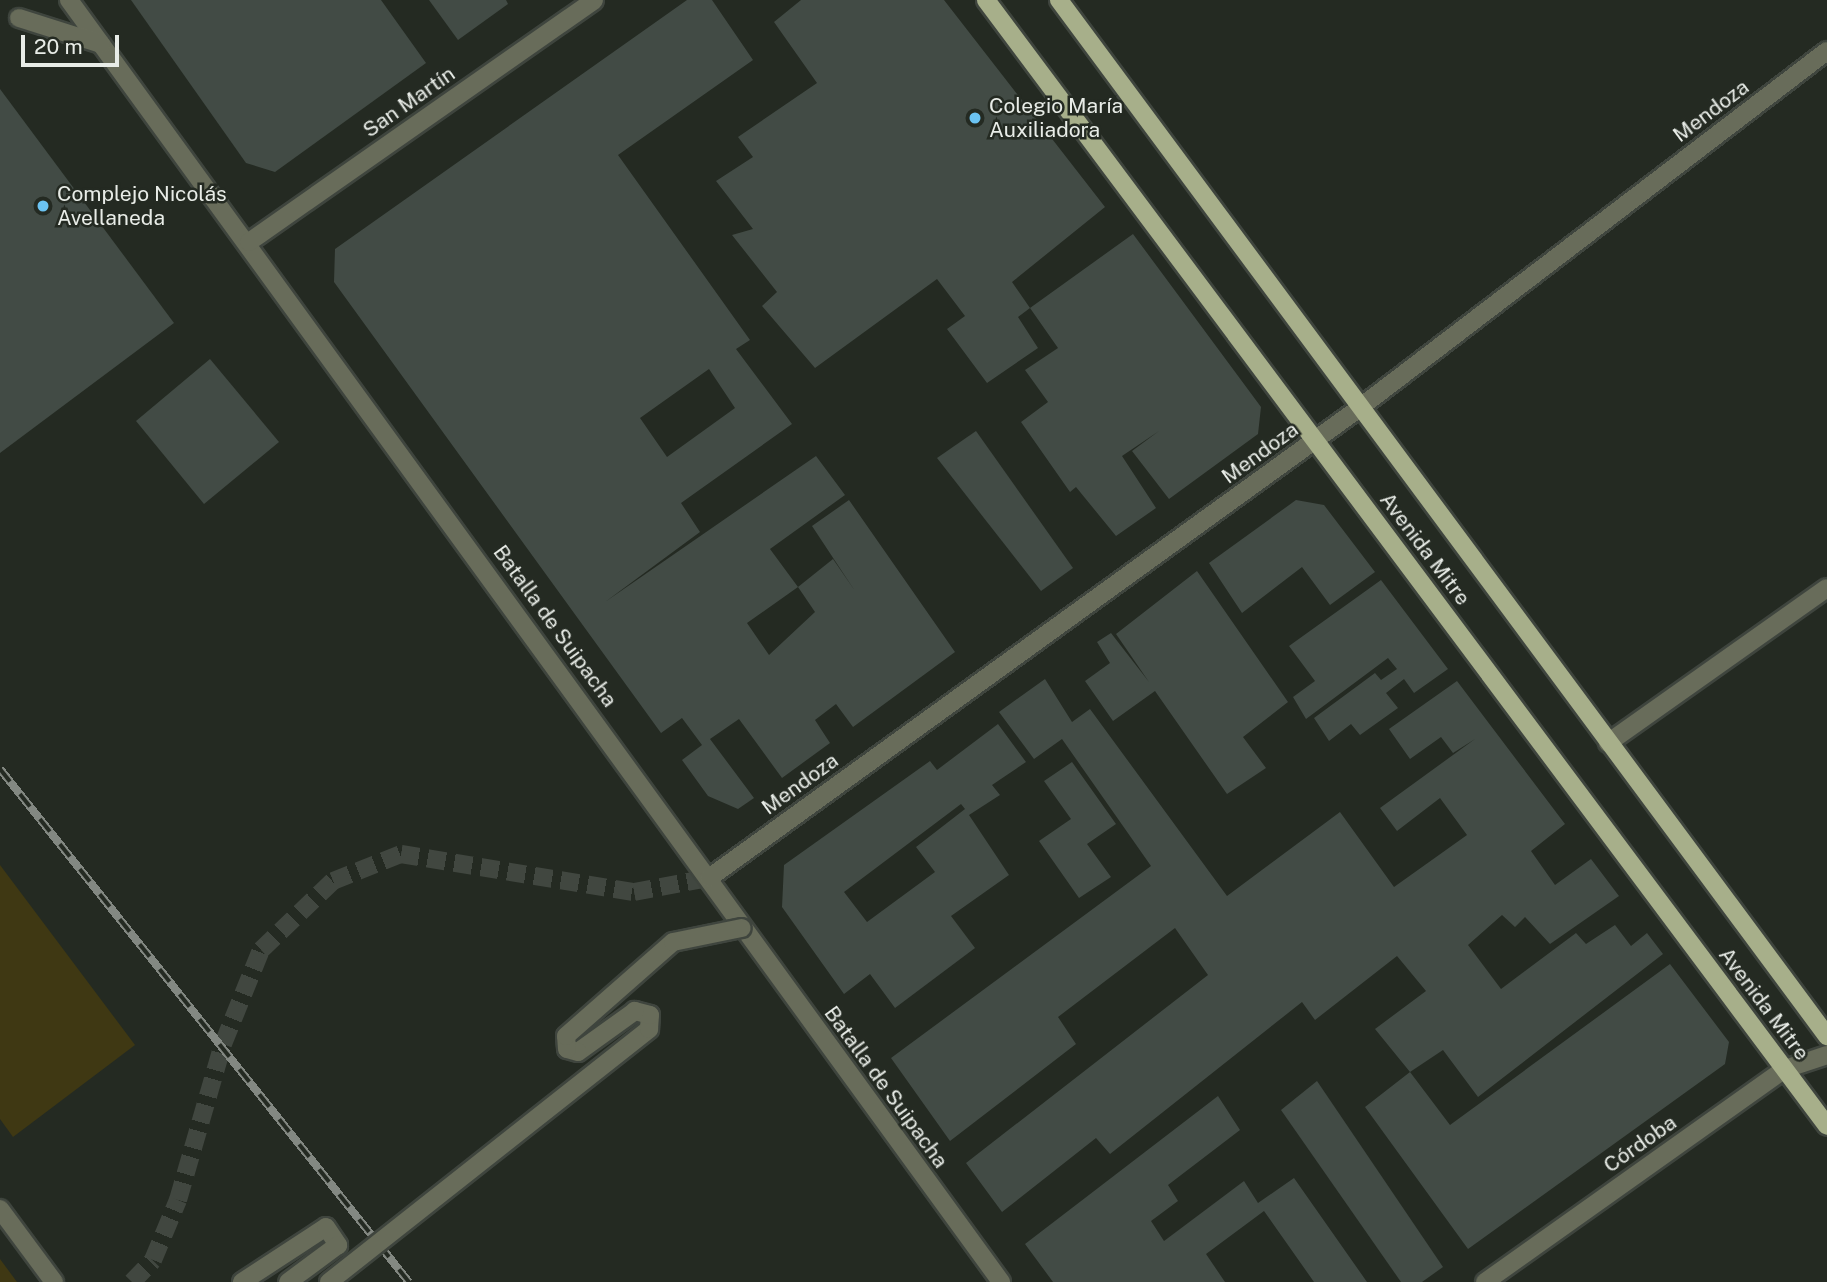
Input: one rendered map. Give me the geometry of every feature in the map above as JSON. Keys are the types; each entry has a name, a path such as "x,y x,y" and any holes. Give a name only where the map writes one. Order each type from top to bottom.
{"main road":[{"name":"Avenida Mitre","path":"986,0 1827,1126"},
{"name":"Avenida Mitre","path":"1059,0 1358,409 1827,1036"}],"street":[{"name":"Batalla de Suipacha","path":"69,0 249,242 709,878 742,928 1001,1282"},
{"name":"San Martín","path":"249,242 594,0"},
{"path":"19,18 101,44"},
{"name":"Mendoza","path":"709,878 1358,409 1827,51"},
{"path":"1608,743 1827,588"},
{"path":"329,1282 649,1030 650,1015 635,1011 578,1052 567,1049 566,1036 673,942 742,928"},
{"name":"Córdoba","path":"1485,1282 1785,1069 1827,1055"},
{"path":"0,1209 54,1282"},
{"path":"242,1282 326,1227 338,1245 288,1282"}],"shaded area":[{"path":"0,865 135,1045 13,1137 0,1119"},
{"path":"0,1259 17,1282 0,1282"}],"building":[{"path":"131,0 381,0 426,63 275,172 246,163"},
{"path":"429,0 506,0 508,4 458,40"},
{"path":"687,0 712,0 753,60 618,155 750,340 736,349 792,424 681,503 700,532 605,602 816,456 845,495 770,549 798,587 833,559 855,591 812,526 849,500 955,652 853,727 836,704 815,720 830,743 782,778 739,719 710,739 754,798 738,809 708,796 682,760 702,745 682,718 661,733 334,282 335,249","holes":["709,369 735,408 667,457 640,418","798,587 815,612 769,655 747,623"]},
{"path":"801,0 944,0 1105,207 1012,282 1030,308 1018,317 1038,348 987,383 947,329 965,316 937,279 815,368 762,306 777,292 732,235 753,229 716,181 753,157 738,137 817,83 774,22"},
{"name":"Complejo Nicolás Avellaneda","path":"0,89 174,323 0,453"},
{"path":"1133,234 1261,407 1258,434 1169,499 1132,451 1159,431 1122,456 1156,508 1116,536 1076,487 1070,492 1021,422 1048,402 1025,370 1058,348 1030,308"},
{"path":"210,359 279,442 204,504 136,421"},
{"path":"976,431 1073,568 1041,591 937,458"},
{"path":"1296,500 1324,505 1375,572 1330,605 1302,567 1242,613 1209,563"},
{"path":"1197,571 1288,702 1243,737 1266,768 1227,794 1155,691 1113,721 1085,681 1110,663 1097,642 1111,633 1149,682 1116,634"},
{"path":"1381,580 1448,669 1414,693 1404,679 1386,693 1398,708 1360,735 1351,724 1329,741 1314,718 1375,673 1381,680 1397,669 1388,658 1306,719 1293,697 1315,681 1289,646"},
{"path":"1045,679 1072,722 1090,709 1227,896 1340,812 1394,887 1467,835 1440,798 1397,831 1380,808 1475,739 1453,753 1441,737 1410,759 1389,729 1457,681 1565,824 1531,851 1555,885 1591,859 1619,896 1550,944 1525,917 1515,927 1502,915 1468,945 1501,989 1576,933 1586,944 1615,925 1631,946 1647,933 1663,954 1478,1097 1443,1050 1410,1072 1375,1029 1426,991 1397,956 1315,1020 1302,1002 1110,1154 1096,1138 1002,1212 966,1163 1208,975 1175,928 1058,1017 1076,1044 950,1141 891,1058 1151,866 1062,739 1034,759 999,712"},
{"path":"998,724 1026,762 992,785 1000,795 969,815 1009,875 951,916 975,948 895,1008 870,974 844,994 782,907 784,865 930,761 937,770","holes":["961,804 965,809 916,847 935,872 867,922 844,892"]},
{"path":"1072,762 1116,824 1087,844 1111,877 1079,898 1039,841 1071,819 1044,781"},
{"path":"1670,964 1729,1042 1725,1064 1468,1249 1365,1107 1410,1072 1450,1125"},
{"path":"1317,1081 1443,1267 1422,1282 1401,1282 1281,1110"},
{"path":"1218,1096 1240,1130 1168,1185 1178,1201 1151,1221 1164,1241 1244,1181 1258,1203 1294,1178 1367,1282 1314,1282 1264,1211 1206,1254 1225,1282 1053,1282 1025,1244"}],"tunnel":[{"path":"132,1282 153,1260 178,1200 223,1044 261,950 333,881 401,854 634,892 709,878"}],"railway":[{"path":"0,769 409,1282"}],"place":[{"name":"Colegio María Auxiliadora","path":"975,118"},
{"name":"Complejo Nicolás Avellaneda","path":"43,206"}]}
